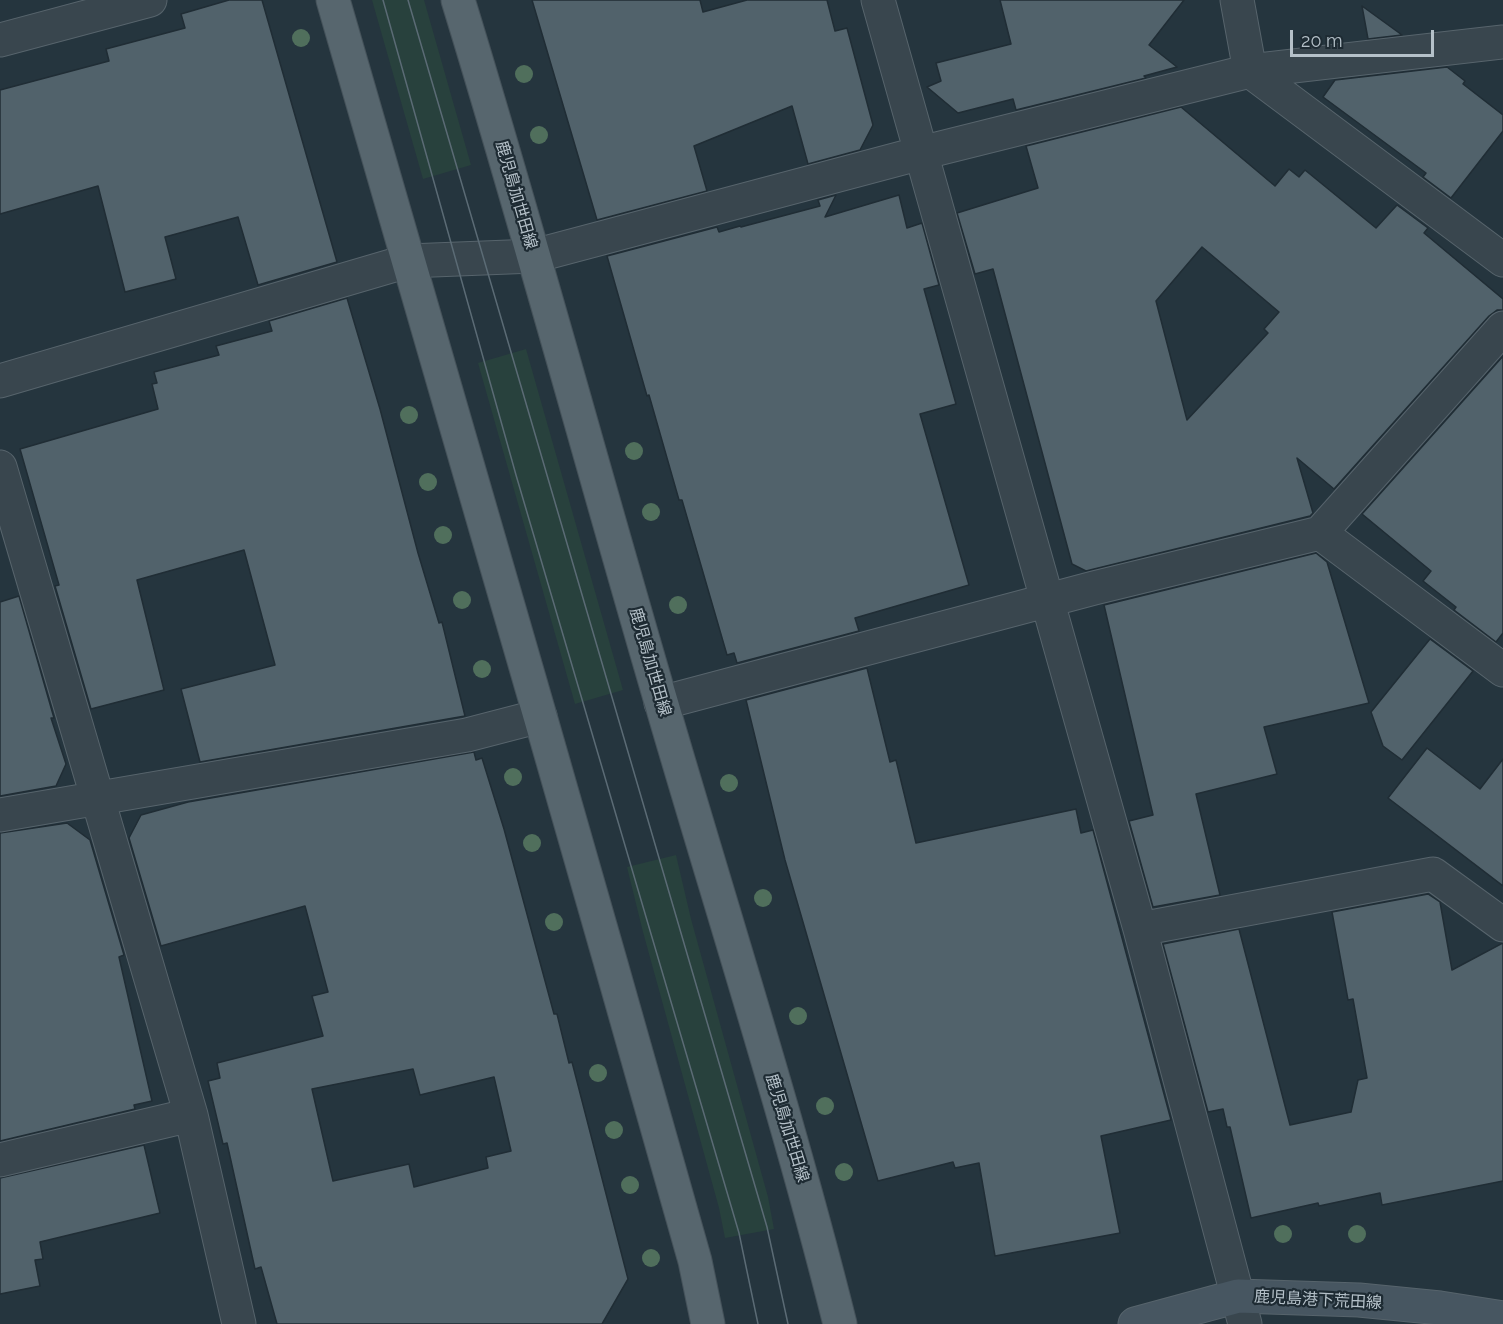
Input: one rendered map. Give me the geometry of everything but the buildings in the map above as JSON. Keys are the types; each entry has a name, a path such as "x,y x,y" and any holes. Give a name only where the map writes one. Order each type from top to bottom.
{"main road":[{"path":"333,0 692,1250 708,1324"},
{"name":"鹿児島加世田線","path":"458,0 508,162 661,703 810,1205 840,1324"},
{"name":"鹿児島港下荒田線","path":"1135,1324 1242,1310 1359,1300 1440,1308 1503,1318"}],"street":[{"path":"0,40 150,0"},
{"path":"878,0 1140,929 1242,1310"},
{"path":"1237,0 1250,71 1503,260"},
{"path":"0,381 408,261 534,256 921,153 1250,71 1503,42"},
{"path":"661,703 1048,601 1320,533 1503,328"},
{"path":"0,467 191,1115 239,1324"},
{"path":"1320,533 1503,670"},
{"path":"0,815 467,735 540,716"},
{"path":"1140,929 1432,874 1503,925"},
{"path":"0,1160 191,1115"}],"green space":[{"path":"372,0 424,0 471,165 423,179"},
{"path":"526,349 623,690 575,704 478,363"},
{"path":"676,855 691,919 768,1197 774,1229 725,1238 719,1208 643,932 627,867"}],"tram line":[{"path":"383,0 516,475 739,1233 758,1324"},
{"path":"408,0 767,1227 788,1324"}]}
